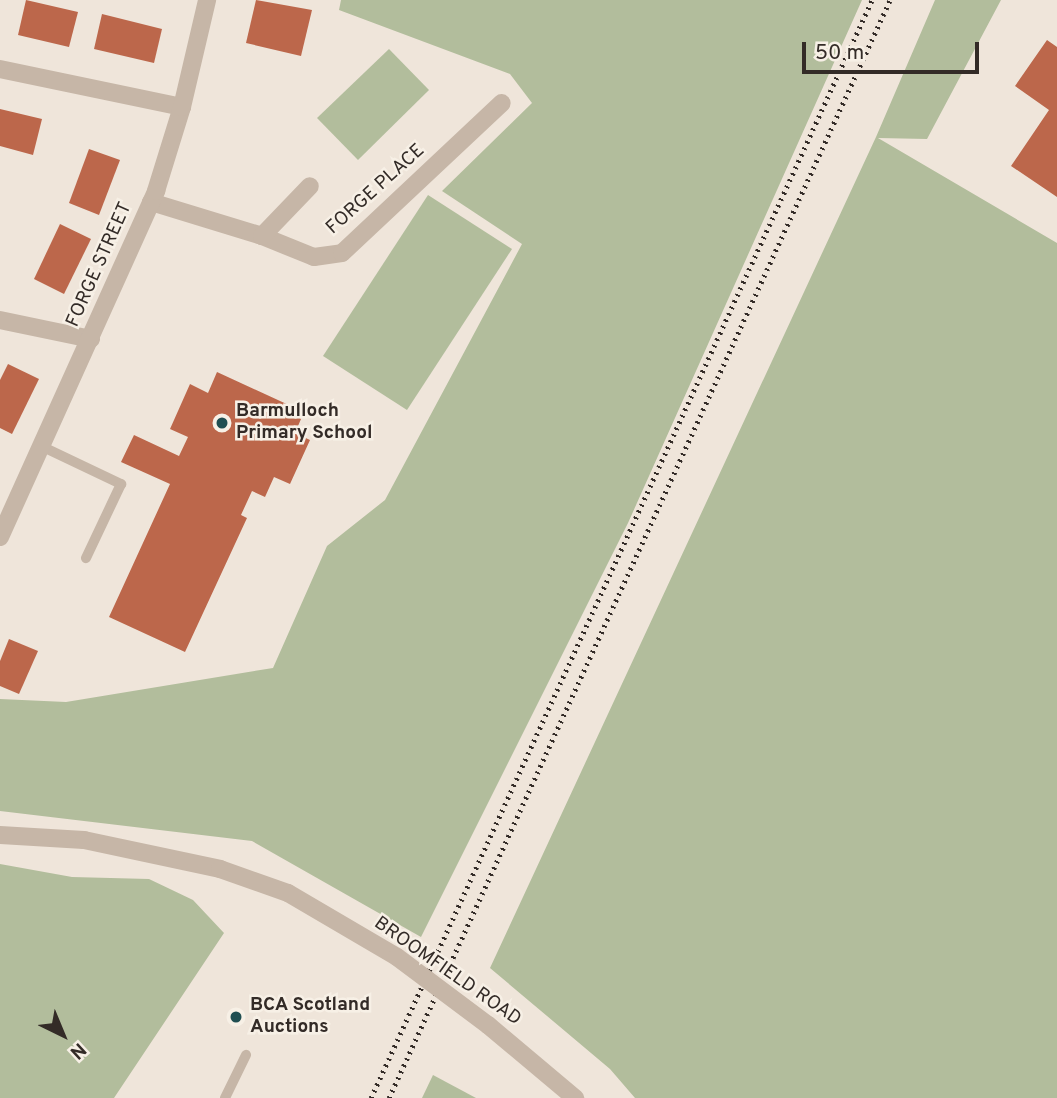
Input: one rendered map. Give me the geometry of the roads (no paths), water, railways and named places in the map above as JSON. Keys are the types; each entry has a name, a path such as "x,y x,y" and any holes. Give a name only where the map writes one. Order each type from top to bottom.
{"street":[{"name":"FORGE STREET","path":"0,537 151,202 182,107 207,0"},
{"path":"0,69 182,107"},
{"name":"FORGE PLACE","path":"151,202 262,236 313,257 342,253 502,103"},
{"path":"262,236 310,186"},
{"path":"0,320 90,339"},
{"name":"BROOMFIELD ROAD","path":"0,835 84,840 220,869 288,893 397,957 488,1026 575,1098"}],"lane":[{"path":"41,446 121,484 86,558"},
{"path":"225,1098 246,1055"}],"railway":[{"path":"371,1098 872,0"},
{"path":"389,1098 890,0"}],"place":[{"name":"Barmulloch Primary School","path":"222,423"},
{"name":"BCA Scotland Auctions","path":"236,1017"}]}
